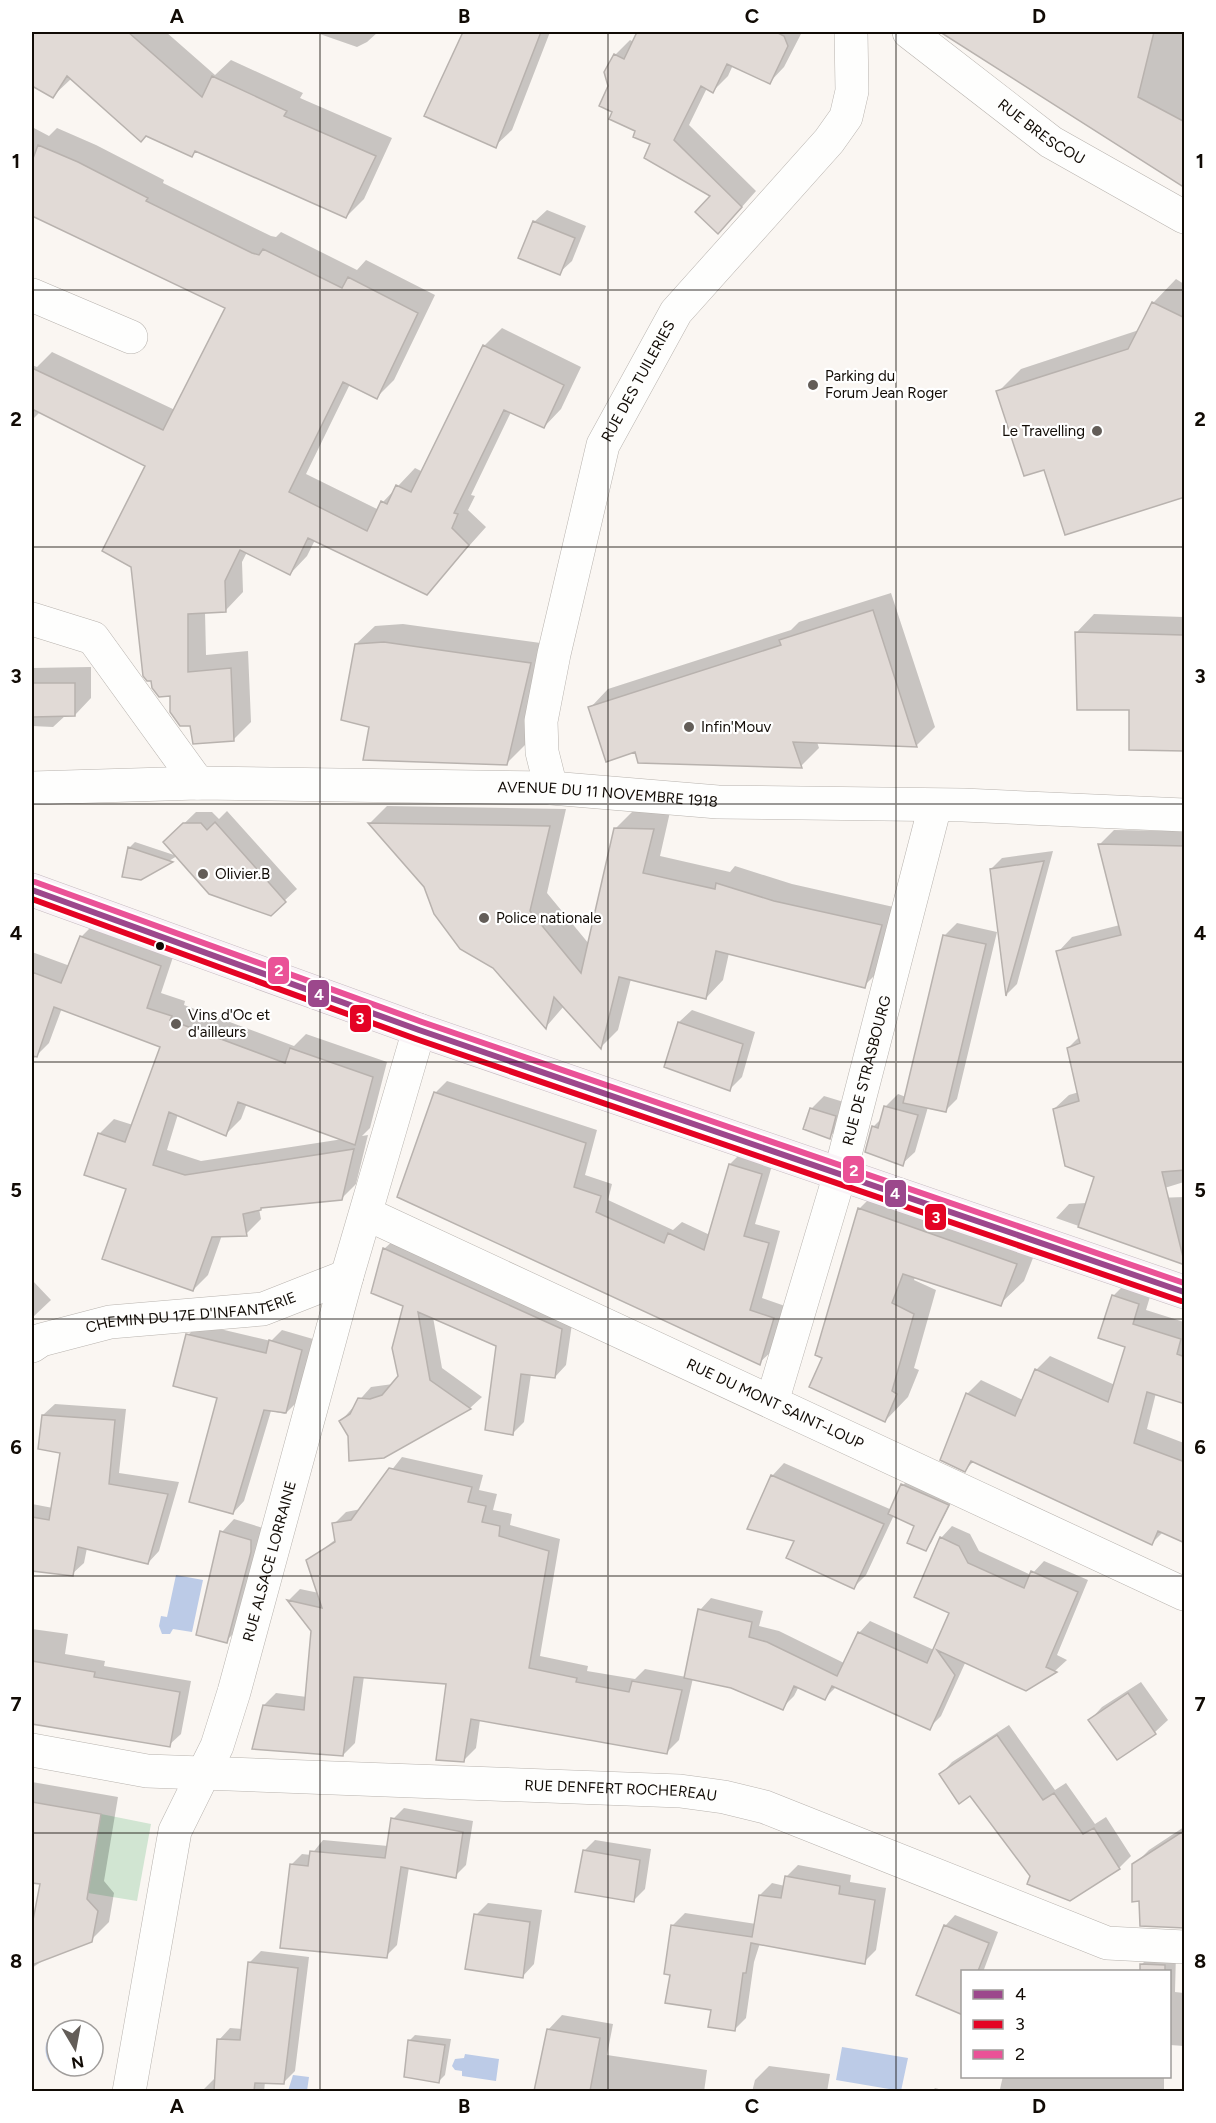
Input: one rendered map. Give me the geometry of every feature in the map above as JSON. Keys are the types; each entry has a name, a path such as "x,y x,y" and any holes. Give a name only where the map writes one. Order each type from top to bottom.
{"main road":[{"path":"32,890 419,1030 1185,1292"}],"street":[{"name":"RUE DES TUILERIES","path":"551,788 542,752 541,721 554,654 603,445 676,312 829,141 846,117 852,91 851,32"},
{"name":"RUE BRESCOU","path":"909,32 1051,142 1185,217"},
{"path":"32,296 131,337"},
{"path":"32,619 93,638 198,783"},
{"name":"AVENUE DU 11 NOVEMBRE 1918","path":"32,788 198,783 551,788 718,802 935,806 1185,815"},
{"name":"RUE DE STRASBOURG","path":"772,1402 840,1174 935,806"},
{"name":"RUE ALSACE LORRAINE","path":"129,2091 175,1831 217,1746 234,1692 348,1276 419,1030"},
{"name":"RUE DU MONT SAINT-LOUP","path":"367,1214 1185,1594"},
{"name":"CHEMIN DU 17E D'INFANTERIE","path":"32,1346 41,1340 110,1322 262,1309 348,1276"},
{"name":"RUE DENFERT ROCHEREAU","path":"32,1750 147,1771 680,1791 724,1797 776,1811 1107,1943 1185,1947"}],"green space":[{"path":"101,1814 151,1824 137,1901 88,1893"}],"water":[{"path":"176,1575 203,1580 192,1632 173,1629 170,1634 162,1634 159,1626 161,1616 167,1617"},
{"path":"842,2047 908,2058 901,2091 836,2080"},
{"path":"465,2054 499,2059 496,2081 462,2076 462,2071 455,2070 452,2066 455,2059 464,2058"},
{"path":"293,2075 309,2077 307,2091 288,2091"}],"building":[{"path":"32,32 128,32 202,97 212,76 287,111 284,116 376,156 346,218 195,151 192,157 146,136 141,142 67,76 53,98 32,86"},
{"path":"463,32 541,32 496,148 424,116"},
{"path":"637,32 776,32 784,36 788,46 770,84 727,64 713,93 701,86 674,140 742,207 718,234 695,212 710,196 644,158 650,144 633,137 635,131 609,119 612,112 599,106 608,86 604,72 614,54 624,59"},
{"path":"940,32 1154,32 1138,97 1185,122 1185,188"},
{"path":"38,145 78,162 148,198 146,201 252,253 259,255 263,249 342,288 348,277 418,313 377,399 343,382 289,492 367,531 381,501 387,504 396,485 411,492 483,345 564,385 544,428 504,410 454,513 458,514 452,528 469,545 427,595 308,538 290,575 240,550 225,581 226,612 188,614 188,672 231,668 234,741 193,744 190,726 180,726 170,712 170,696 159,697 152,688 151,681 147,681 143,676 131,567 102,551 145,466 32,409 32,368 163,430 225,308 32,216 32,161"},
{"path":"533,221 575,238 560,275 518,258"},
{"name":"Le Travelling","path":"1152,302 1185,318 1185,497 1065,535 1044,470 1024,476 996,391 1128,349"},
{"path":"873,610 917,747 793,742 802,768 638,763 635,752 606,762 588,707 781,645 779,640"},
{"path":"1075,632 1183,635 1185,751 1129,750 1129,710 1077,710"},
{"path":"384,642 531,663 507,765 363,760 369,727 341,720 355,644"},
{"path":"32,683 75,683 75,716 32,717"},
{"path":"215,822 286,902 271,916 209,894 163,842 183,823 201,823 207,830"},
{"path":"368,823 550,826 530,911 581,973 614,828 654,829 643,873 715,889 716,883 774,901 882,925 865,988 716,951 706,999 619,977 601,1049 554,997 546,1029 493,968 460,949 434,914 424,887"},
{"path":"1098,844 1185,846 1185,1170 1162,1172 1185,1265 1078,1227 1094,1177 1065,1166 1053,1109 1079,1101 1067,1048 1080,1043 1056,951 1121,935"},
{"path":"128,847 173,862 141,880 122,877"},
{"path":"1044,861 1006,996 990,869"},
{"path":"943,935 986,944 946,1112 903,1103"},
{"path":"80,936 161,966 147,1008 172,1016 170,1020 285,1063 290,1048 373,1077 355,1145 238,1102 226,1136 169,1112 153,1165 185,1175 354,1149 342,1200 261,1208 261,1210 243,1214 247,1236 212,1237 193,1291 102,1259 126,1189 84,1175 98,1133 125,1142 160,1047 54,1007 37,1057 32,1056 32,972 61,983"},
{"path":"678,1022 743,1044 730,1091 664,1067"},
{"path":"434,1092 586,1143 574,1187 601,1196 596,1212 664,1243 668,1233 704,1250 729,1164 762,1174 744,1236 769,1243 750,1310 774,1318 760,1365 397,1197"},
{"path":"884,1106 918,1115 903,1166 865,1152 872,1126 878,1128"},
{"path":"810,1108 836,1116 830,1139 803,1129"},
{"path":"858,1208 1017,1264 1001,1306 903,1274 892,1303 914,1314 892,1391 897,1394 885,1422 809,1387 822,1358 815,1355"},
{"path":"383,1248 562,1329 555,1378 521,1374 513,1435 485,1430 496,1346 418,1312 430,1380 471,1409 384,1458 349,1461 348,1436 339,1421 350,1414 358,1398 370,1399 382,1395 398,1376 392,1348 403,1306 371,1293"},
{"path":"1112,1295 1139,1304 1133,1324 1181,1339 1177,1354 1185,1357 1185,1404 1147,1392 1134,1443 1185,1462 1185,1543 1158,1531 1152,1545 971,1461 965,1472 940,1460 966,1393 1015,1416 1035,1369 1108,1402 1125,1347 1098,1338"},
{"path":"186,1334 266,1353 269,1340 302,1350 286,1413 264,1410 233,1514 189,1502 217,1398 173,1386"},
{"path":"42,1415 115,1420 109,1484 168,1494 148,1564 78,1547 73,1576 32,1571 32,1517 49,1520 60,1453 38,1449"},
{"path":"389,1468 472,1487 468,1502 486,1506 482,1522 500,1526 499,1536 549,1551 529,1668 577,1678 576,1682 629,1692 632,1681 682,1690 667,1754 471,1719 464,1762 436,1760 446,1684 354,1677 343,1756 252,1749 263,1705 304,1710 311,1631 287,1600 322,1608 306,1560 335,1542 332,1523 351,1520"},
{"path":"771,1475 884,1524 854,1589 786,1558 794,1541 747,1529"},
{"path":"901,1484 949,1505 926,1551 907,1543 914,1526 888,1514"},
{"path":"220,1531 251,1540 251,1552 227,1643 196,1635"},
{"path":"940,1537 959,1546 968,1563 1024,1588 1031,1571 1078,1592 1046,1667 1057,1672 1026,1691 937,1650 955,1675 930,1730 832,1686 825,1700 794,1686 783,1710 731,1688 684,1678 698,1609 752,1622 749,1637 767,1642 837,1676 858,1632 927,1663 949,1613 914,1597"},
{"path":"32,1661 95,1672 94,1677 180,1692 170,1747 32,1724"},
{"path":"1128,1693 1156,1734 1117,1760 1088,1720"},
{"path":"997,1735 1043,1800 1054,1793 1083,1834 1094,1828 1120,1869 1070,1901 1027,1884 1030,1876 970,1796 959,1804 939,1774"},
{"path":"32,1802 101,1814 87,1899 98,1911 92,1942 32,1965 32,1925 40,1884 32,1883"},
{"path":"391,1818 463,1832 456,1878 401,1867 387,1958 280,1948 290,1864 308,1866 310,1851 385,1858"},
{"path":"1185,1830 1185,1928 1140,1926 1139,1901 1132,1902 1132,1864"},
{"path":"583,1850 640,1860 634,1902 575,1892"},
{"path":"785,1876 840,1886 839,1894 875,1900 865,1964 751,1943 746,1973 743,1973 735,2031 708,2027 711,2010 665,2003 670,1975 664,1974 671,1925 752,1937 759,1895 781,1898"},
{"path":"474,1914 530,1922 523,1978 465,1969"},
{"path":"944,1925 989,1943 978,1970 961,1970 961,2014 916,1995"},
{"path":"248,1962 298,1968 284,2084 255,2083 254,2091 214,2091 217,2039 240,2040"},
{"path":"1140,1964 1165,1965 1165,1970 1140,1970"},
{"path":"547,2029 600,2038 590,2091 534,2091"},
{"path":"408,2040 445,2045 439,2083 404,2077"}],"transit line":[{"name":"2","path":"35,882 422,1022 1184,1283"},
{"name":"4","path":"32,890 419,1030 1184,1292"},
{"name":"3","path":"32,899 416,1039 1181,1301"}],"place":[{"name":"Parking du Forum Jean Roger","path":"813,385"},
{"name":"Le Travelling","path":"1097,431"},
{"name":"Infin'Mouv","path":"689,727"},
{"name":"Olivier.B","path":"203,874"},
{"name":"Police nationale","path":"484,918"},
{"name":"Vins d'Oc et d'ailleurs","path":"176,1024"}]}
